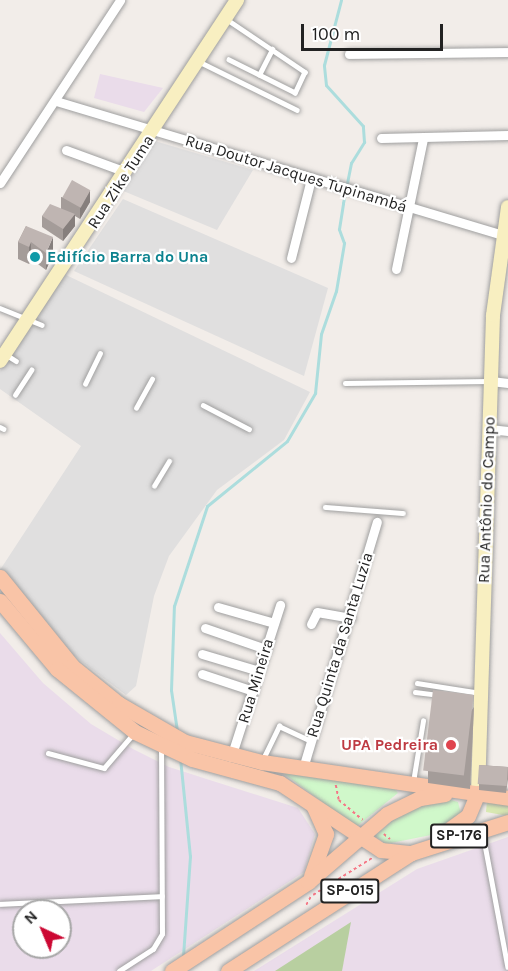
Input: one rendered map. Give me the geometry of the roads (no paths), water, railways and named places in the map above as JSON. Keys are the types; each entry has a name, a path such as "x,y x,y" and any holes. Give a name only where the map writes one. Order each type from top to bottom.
{"main road":[{"path":"0,577 53,646 97,688 153,726 231,756 508,798"},
{"path":"0,601 57,669 135,732 161,745 280,783 309,800 358,838 391,852 411,853"},
{"name":"SP-015","path":"172,971 310,889 358,838 406,803 435,794 478,793"},
{"name":"SP-015","path":"228,971 462,822 478,793"},
{"path":"309,800 326,834 310,889"},
{"name":"SP-176","path":"411,853 482,828 508,822"}],"street":[{"path":"0,183 56,101 120,0"},
{"name":"Rua Zike Tuma","path":"7,358 30,317 154,131 237,0"},
{"path":"349,54 508,52"},
{"name":"Rua Doutor Jacques Tupinambá","path":"56,101 410,209 502,234"},
{"path":"381,138 423,139 508,135"},
{"path":"396,269 423,139"},
{"path":"66,150 126,172"},
{"path":"291,258 311,179"},
{"name":"Rua Antônio do Campo","path":"478,793 491,381 503,266 502,234 508,208"},
{"path":"491,381 508,383"},
{"path":"489,429 508,431"},
{"name":"Rua Quinta da Santa Luzia","path":"303,768 377,522"},
{"name":"Rua Mineira","path":"231,756 280,605"},
{"path":"218,607 274,623"},
{"path":"311,624 317,612 350,618"},
{"path":"205,628 266,649"},
{"path":"202,654 259,671"},
{"path":"202,674 253,691"}],"lane":[{"path":"226,18 304,70 297,92 229,60"},
{"path":"259,75 272,49"},
{"path":"198,61 297,110"},
{"path":"0,308 30,317 42,325"},
{"path":"85,384 100,353"},
{"path":"15,394 31,370"},
{"path":"136,408 152,380"},
{"path":"345,383 491,381"},
{"path":"203,405 249,429"},
{"path":"154,486 169,461"},
{"path":"325,507 403,513"},
{"path":"377,522 378,511"},
{"path":"417,683 480,696"},
{"path":"415,692 480,696"},
{"path":"413,784 423,722"},
{"path":"262,762 279,726 311,741"},
{"path":"48,753 105,768 135,732"},
{"path":"119,971 159,942 162,896 161,745"},
{"path":"482,828 508,967"},
{"path":"0,904 162,896"}],"waterway":[{"path":"177,731 171,690 174,606 207,506 287,441 315,393 321,334 336,291 344,243 339,229 343,203 351,163 364,142 363,126 326,85 324,65 341,0"},
{"path":"180,758 190,856 183,957"}],"place":[{"name":"Edifício Barra do Una","path":"35,257"},
{"name":"UPA Pedreira","path":"451,745"}]}
